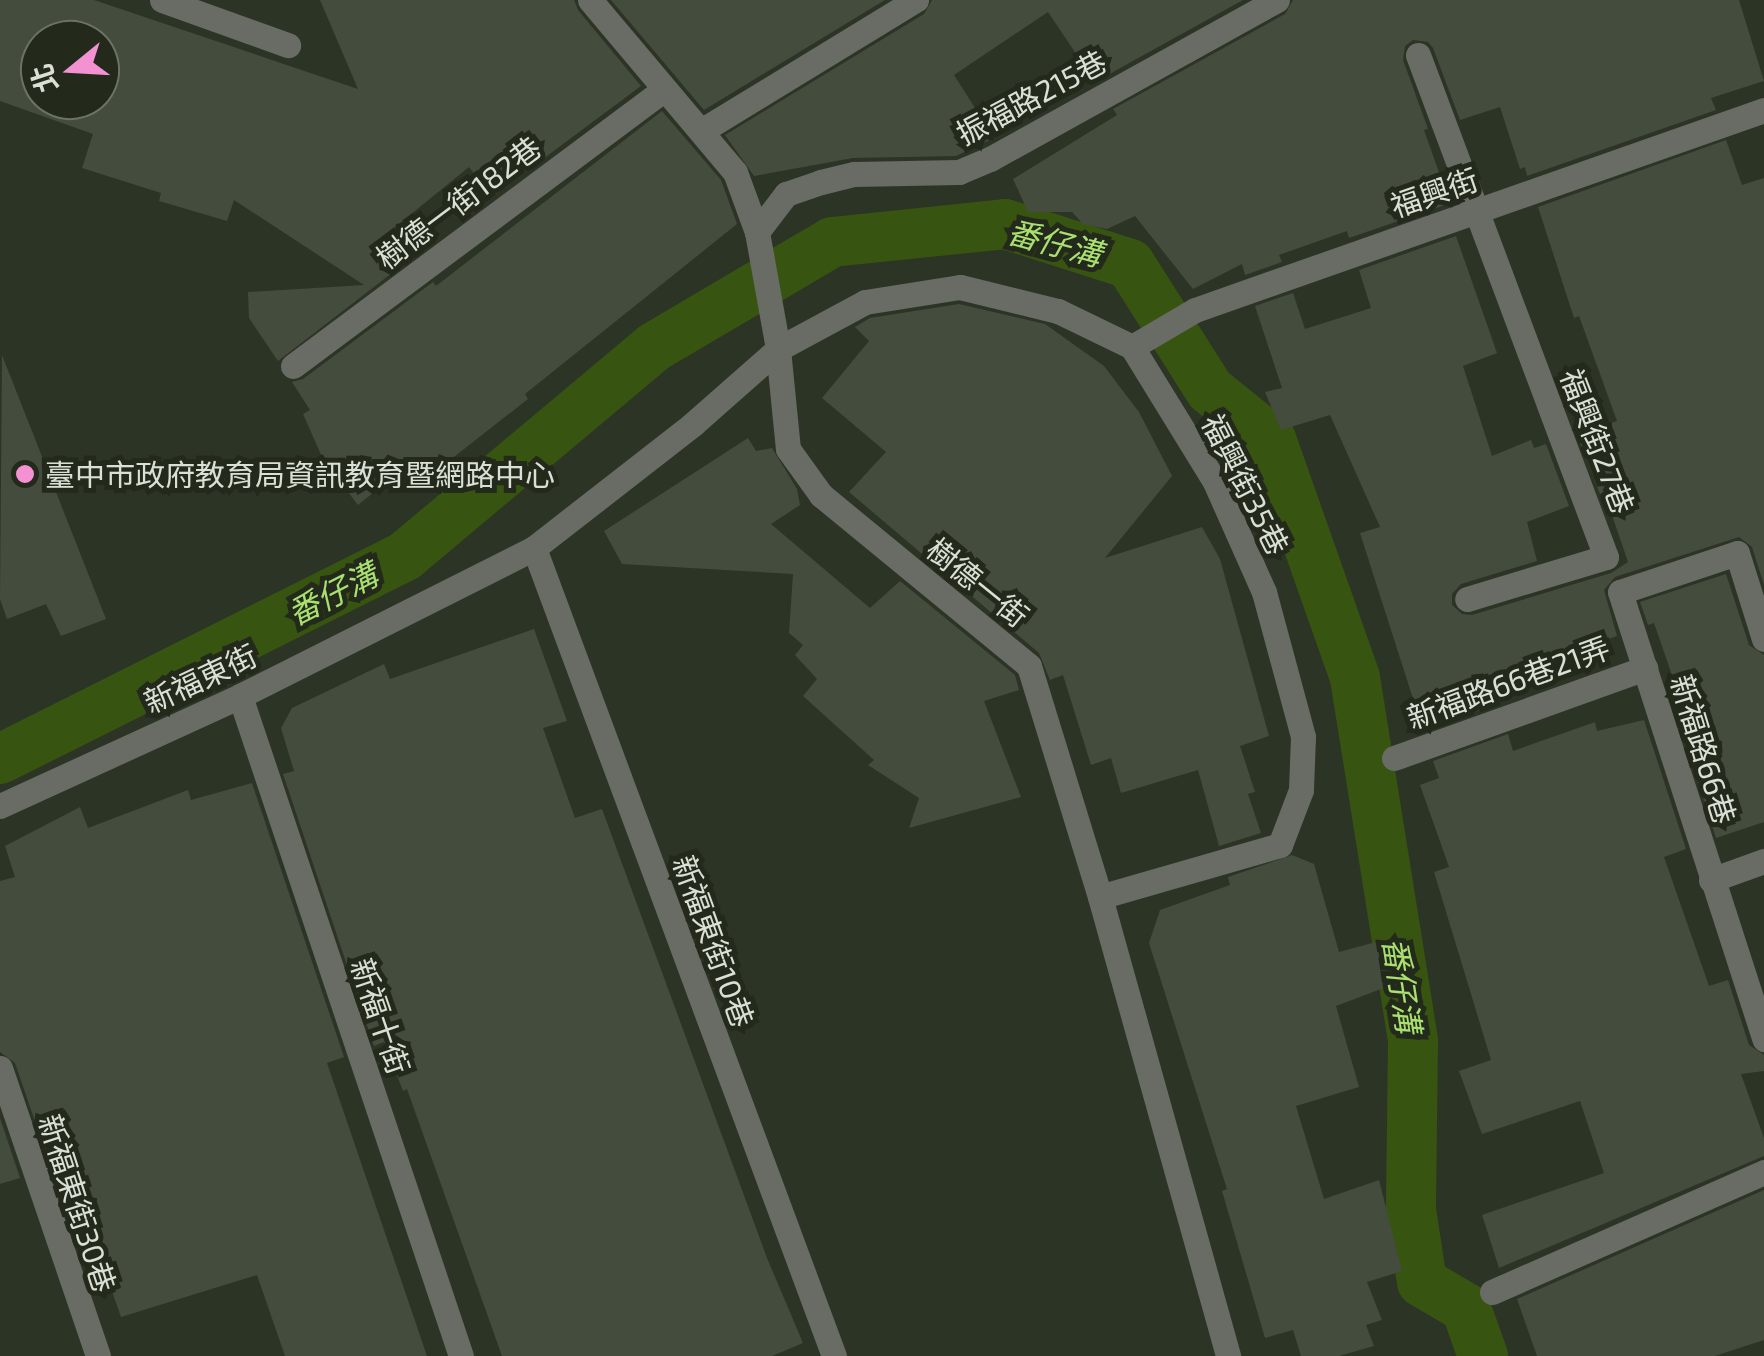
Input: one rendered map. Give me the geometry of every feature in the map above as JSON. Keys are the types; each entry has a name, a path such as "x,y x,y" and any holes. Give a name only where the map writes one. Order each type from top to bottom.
{"lane":[{"path":"162,0 288,46"},
{"path":"701,131 916,0"},
{"name":"振福路215巷","path":"757,234 786,194 821,182 854,174 959,172 990,160 1278,0"},
{"path":"602,4 662,90 735,172 757,234"},
{"path":"1418,55 1477,211"},
{"name":"樹德一街182巷","path":"293,366 662,90"},
{"name":"福興街","path":"1132,347 1195,310 1764,110"},
{"name":"福興街27巷","path":"1467,599 1606,557 1477,211"},
{"name":"樹德一街","path":"757,234 778,347 788,449 821,496 1029,666 1100,897 1228,1356"},
{"path":"778,347 866,302 960,286 1058,311 1132,347"},
{"name":"新福東街","path":"0,806 240,696 534,548 628,475 778,347"},
{"name":"福興街35巷","path":"1100,897 1280,845 1301,790 1302,737 1264,592 1215,482 1132,347"},
{"name":"新福東街10巷","path":"534,548 834,1356"},
{"name":"新福路66巷","path":"1764,639 1737,554 1620,592 1764,1038"},
{"name":"新福路66巷21弄","path":"1394,758 1645,668"},
{"name":"新福十街","path":"240,696 461,1356"},
{"path":"1711,880 1764,861"},
{"name":"新福東街30巷","path":"0,1068 98,1356"},
{"path":"1492,1292 1764,1172"}],"building":[{"path":"0,0 94,0 358,89 320,0 574,0 641,86 492,197 469,167 394,228 414,256 278,361 249,318 248,292 364,285 234,200 227,221 159,201 161,193 82,168 93,134 54,120 120,120 120,20 20,20 20,108 0,101"},
{"path":"611,0 885,0 704,110"},
{"path":"932,0 1243,0 1095,82 1048,12 954,75 994,138 956,156 853,158 754,176 725,135 924,14"},
{"path":"1293,0 1739,0 1764,81 1711,98 1716,110 1527,176 1525,167 1520,169 1500,107 1460,120 1433,48 1428,42 1413,40 1405,46 1403,60 1428,129 1424,130 1447,195 1442,197 1445,205 1349,238 1347,231 1279,255 1282,262 1245,275 1242,264 1193,289 1135,216 1107,229 1083,224 1072,212 1028,212 1013,179 1117,115 1113,109 1285,14"},
{"path":"662,111 721,180 737,224 525,394 528,399 450,460 405,481 400,471 358,505 323,459 303,414 310,410 292,382 303,379 433,282 436,286"},
{"path":"1726,140 1742,185 1764,178 1764,585 1752,547 1739,537 1615,577 1604,590 1617,636 1490,679 1498,704 1423,730 1360,533 1380,527 1330,415 1281,430 1265,392 1282,388 1255,306 1293,293 1305,329 1371,308 1359,270 1456,236 1497,353 1463,366 1492,456 1531,440 1534,448 1546,444 1569,506 1527,522 1537,561 1461,584 1452,594 1452,605 1462,614 1472,615 1611,573 1628,562 1604,492 1600,494 1577,434 1617,421 1579,316 1574,318 1538,207"},
{"path":"959,304 1045,324 1104,366 1139,412 1172,476 1105,558 1202,527 1220,559 1269,736 1240,746 1255,792 1248,794 1261,833 1219,846 1198,770 1121,793 1111,758 1091,765 1063,675 1050,680 1039,653 849,492 886,452 822,398 869,341 855,327 870,318"},
{"name":"臺中市政府教育局資訊教育暨網路中心","path":"2,355 106,619 61,636 46,604 7,619 0,599"},
{"path":"748,438 756,451 772,448 797,489 800,505 771,524 870,608 900,581 1015,675 1019,690 984,701 1021,797 909,828 919,798 868,765 874,760 803,696 817,679 795,655 803,645 789,633 793,574 622,564 604,531"},
{"path":"1726,574 1749,645 1764,655 1764,822 1716,838 1676,712 1684,710 1654,623 1648,625 1640,602"},
{"path":"534,629 567,721 543,728 575,818 602,809 767,1258 803,1343 772,1356 502,1356 407,1089 403,1091 384,1042 374,1046 283,774 294,771 281,728 292,708 384,664 390,679"},
{"path":"1644,720 1686,849 1664,857 1709,986 1728,980 1749,1045 1764,1055 1764,1071 1741,1074 1764,1138 1764,1156 1499,1268 1482,1215 1604,1173 1580,1101 1482,1134 1459,1071 1491,1060 1434,872 1449,867 1420,785 1439,778 1433,761 1508,734 1513,751 1595,722 1597,731"},
{"path":"252,783 344,1057 327,1063 427,1356 285,1356 257,1275 121,1317 67,1163 51,1168 15,1063 0,1052 0,881 15,877 5,846 80,807 88,828 188,790 191,800"},
{"path":"1292,855 1314,864 1339,952 1376,942 1389,986 1336,1006 1359,1087 1296,1106 1324,1199 1379,1180 1402,1271 1367,1282 1382,1320 1366,1325 1374,1346 1339,1356 1301,1356 1293,1330 1265,1338 1222,1191 1227,1189 1149,943 1160,910 1230,885 1228,877"},
{"path":"0,1118 20,1178 0,1184"},
{"path":"1764,1190 1764,1340 1715,1356 1537,1356 1517,1299"}],"waterway":[{"name":"番仔溝","path":"0,759 405,556 654,347 832,242 1005,224 1130,264 1210,390 1271,439 1355,678 1413,1041 1411,1210 1422,1282 1466,1308 1483,1356"}],"place":[{"name":"臺中市政府教育局資訊教育暨網路中心","path":"25,474"}]}
